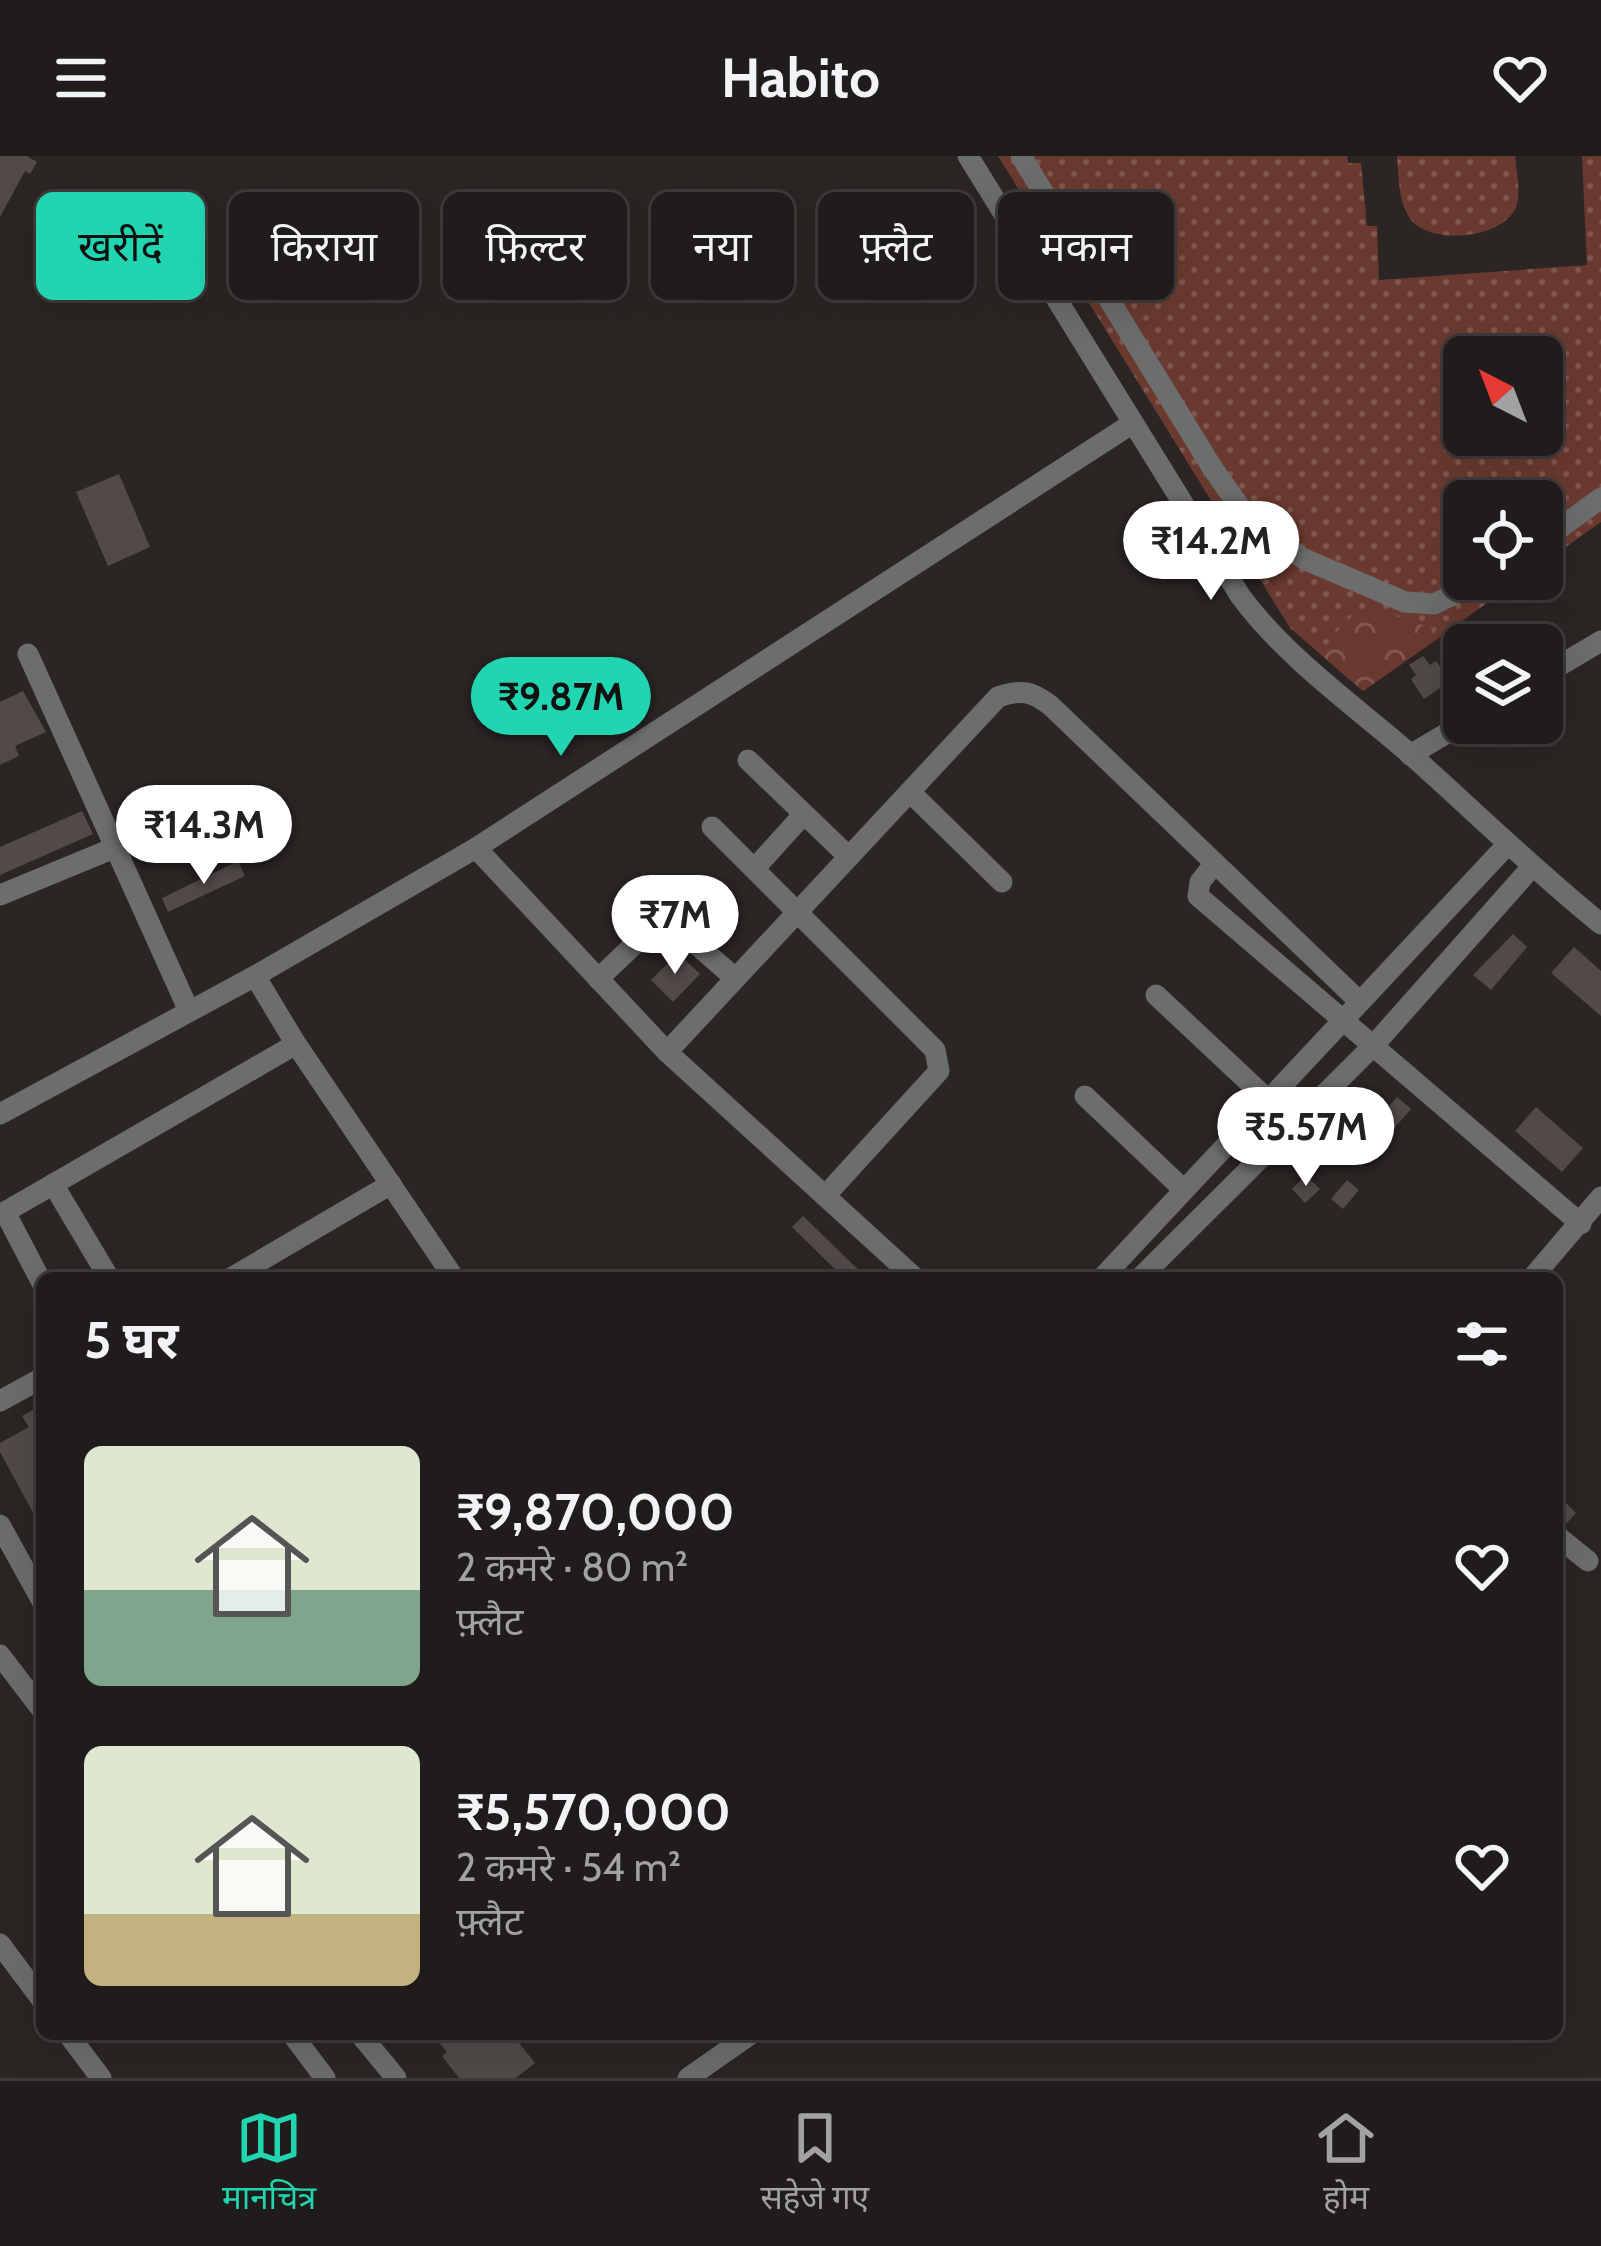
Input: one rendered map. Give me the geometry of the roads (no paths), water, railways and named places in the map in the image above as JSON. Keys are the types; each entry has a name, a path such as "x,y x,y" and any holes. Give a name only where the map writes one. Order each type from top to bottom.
{"street":[{"path":"968,156 1264,626 1531,868 1601,924"},
{"path":"1021,156 1213,469 1250,521 1304,559 1405,602 1434,604 1443,600"},
{"path":"0,1114 255,976 476,848 1133,422"},
{"path":"1563,526 1601,499"},
{"path":"1563,664 1601,641"},
{"path":"28,654 190,1011"},
{"path":"667,1052 998,697 1018,690 1036,694 1051,706 1360,1002"},
{"path":"1410,755 1443,735"},
{"path":"748,760 849,857"},
{"path":"910,792 1002,882"},
{"path":"755,868 803,815"},
{"path":"712,827 799,910 940,1060 939,1071 825,1196"},
{"path":"1108,1272 1507,845"},
{"path":"0,895 114,848"},
{"path":"476,848 667,1052 908,1272"},
{"path":"1215,863 1200,882 1198,896 1581,1224"},
{"path":"1146,1272 1374,1045 1531,868"},
{"path":"598,979 659,921 667,920 675,922 735,978"},
{"path":"255,976 450,1272"},
{"path":"1156,995 1268,1100"},
{"path":"36,1272 2,1213 296,1044"},
{"path":"1085,1096 1184,1190"},
{"path":"53,1184 105,1272"},
{"path":"260,1271 391,1184"},
{"path":"1537,1272 1601,1197"},
{"path":"0,1401 36,1381"},
{"path":"0,1525 36,1590"},
{"path":"1563,1542 1588,1561"},
{"path":"0,1655 7,1679 36,1705"},
{"path":"0,1945 36,1992"},
{"path":"72,2040 101,2078"},
{"path":"296,2040 325,2078"},
{"path":"365,2040 396,2078"},
{"path":"688,2078 742,2040"}]}
